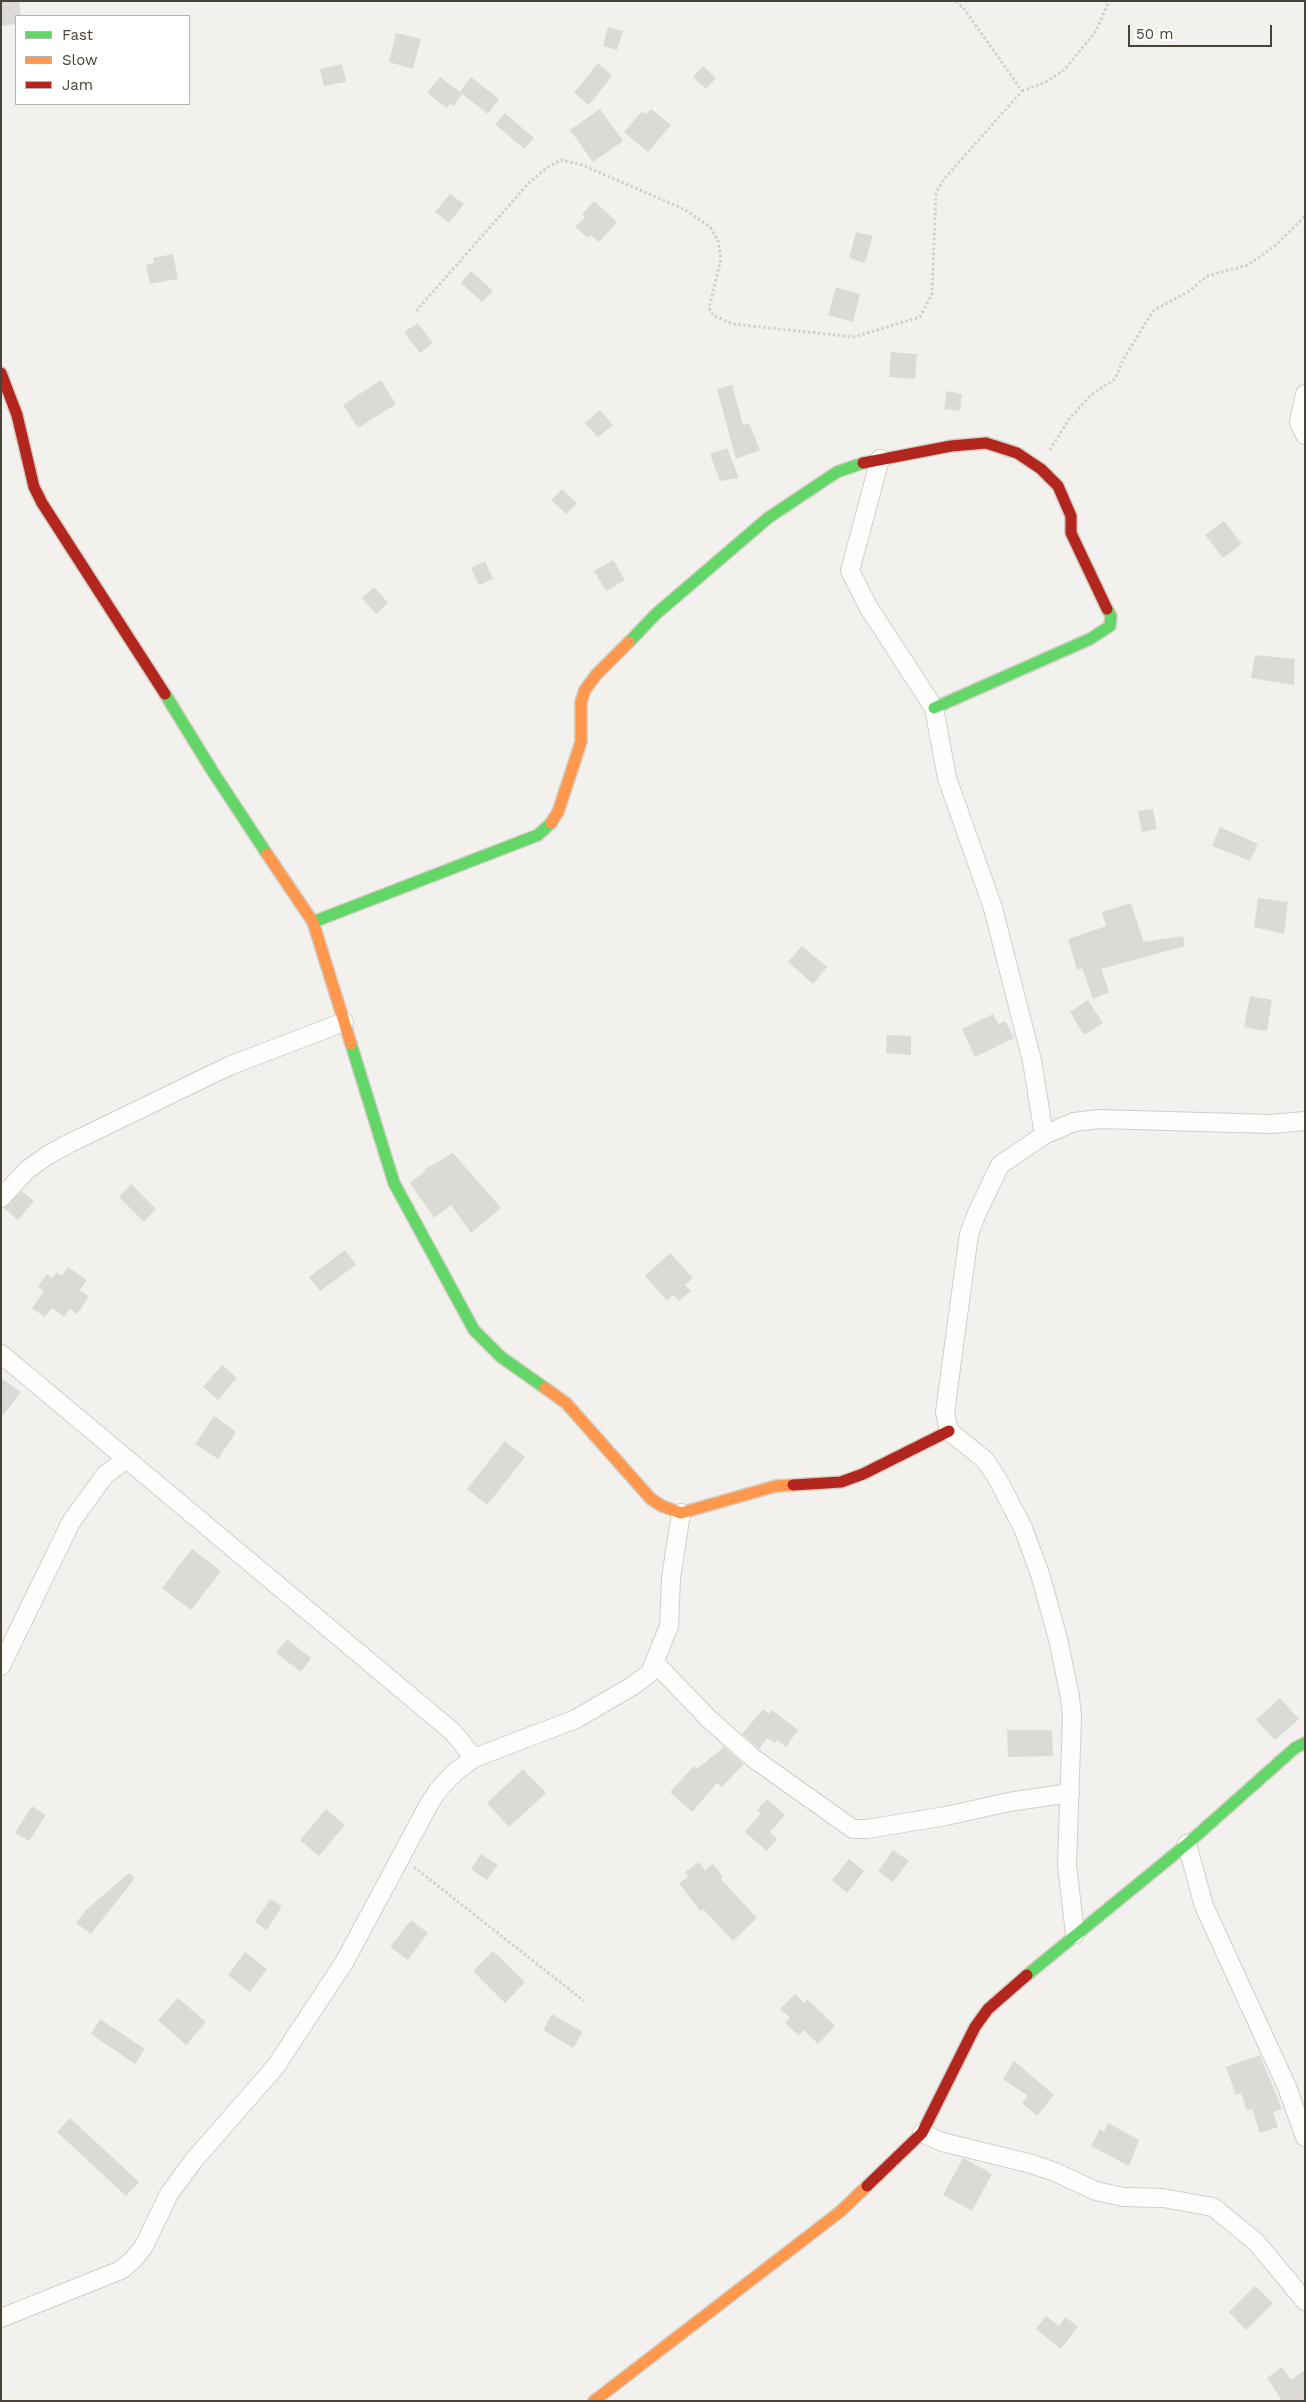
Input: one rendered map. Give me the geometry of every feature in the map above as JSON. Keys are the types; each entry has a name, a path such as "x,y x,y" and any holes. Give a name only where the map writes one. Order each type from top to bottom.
{"street":[{"path":"1,373 16,415 34,487 42,503 124,627 213,772 313,922 394,1183 474,1330 501,1357 566,1403 651,1499 662,1506 681,1513 776,1486 840,1482 863,1474 949,1431"},
{"path":"1305,394 1299,422 1305,435"},
{"path":"313,922 538,835 551,823 558,812 581,742 581,702 585,690 596,675 656,614 768,518 801,494 837,472 880,459 951,446 986,443 1017,453 1041,469 1058,486 1071,516 1070,533 1111,616 1110,626 1090,639 934,708"},
{"path":"880,459 850,570 869,608 934,708 947,778 993,908 1032,1061 1044,1135"},
{"path":"1,1198 16,1180 48,1155 90,1133 229,1066 344,1022"},
{"path":"1075,1934 1067,1865 1072,1718 1070,1697 1058,1639 1040,1574 1022,1528 997,1478 985,1460 949,1431 946,1401 968,1257 969,1234 1000,1165 1044,1135 1074,1122 1099,1119 1271,1124 1305,1121"},
{"path":"1,1354 125,1460 452,1732 474,1758"},
{"path":"1,1666 71,1522 105,1475 125,1460"},
{"path":"1,2318 121,2270 133,2260 144,2246 174,2187 223,2126 276,2066 345,1961 439,1789 474,1758 576,1719 634,1685 650,1673 669,1626 672,1578 681,1513"},
{"path":"655,1663 709,1719 753,1758 853,1829 946,1816 1009,1802 1070,1793"},
{"path":"594,2401 841,2211 922,2133 975,2027 988,2009 1075,1934 1187,1844 1295,1748 1305,1743"},
{"path":"1187,1844 1204,1906 1286,2087 1305,2137"},
{"path":"922,2133 942,2142 1032,2164 1055,2172 1096,2191 1123,2197 1163,2198 1213,2208 1256,2242 1305,2301"}],"path":[{"path":"956,1 965,10 1022,92"},
{"path":"416,310 528,184 546,168 561,160 582,165 684,209 710,226 718,240 721,259 709,308 713,315 733,324 854,337 920,317 932,294 936,192 945,178 1022,92 1048,81 1065,69 1096,31 1109,1"},
{"path":"1041,469 1062,427 1091,395 1115,379 1123,360 1153,311 1188,291 1207,276 1248,265 1276,245 1305,216"},
{"path":"401,1858 584,2001"}],"building":[{"path":"1,1 19,1 21,15 15,15 15,24 1,26"},
{"path":"608,27 623,31 617,50 603,46"},
{"path":"396,33 421,39 413,69 389,62"},
{"path":"598,63 612,76 589,105 574,93"},
{"path":"342,64 346,82 324,86 320,69"},
{"path":"703,66 716,78 706,89 693,77"},
{"path":"440,77 460,92 471,77 499,99 488,114 462,94 453,106 450,104 447,108 427,93"},
{"path":"600,109 623,141 593,162 570,130"},
{"path":"651,109 671,125 648,152 624,132 642,111 646,114"},
{"path":"505,113 534,138 524,149 495,124"},
{"path":"450,194 464,204 449,223 435,212"},
{"path":"594,201 617,222 599,242 591,235 588,238 575,227 585,217 582,214"},
{"path":"856,232 873,236 865,263 849,258"},
{"path":"173,254 178,279 150,284 146,265 154,263 153,258"},
{"path":"471,271 493,291 482,302 461,283"},
{"path":"836,287 860,294 853,322 828,315"},
{"path":"418,323 433,343 420,353 404,332"},
{"path":"891,352 917,354 915,379 889,377"},
{"path":"381,380 396,404 358,428 343,405"},
{"path":"732,385 743,425 749,423 760,450 736,459 717,389"},
{"path":"947,391 962,394 960,411 944,409"},
{"path":"600,410 613,425 598,437 585,423"},
{"path":"727,448 739,478 720,481 710,454"},
{"path":"562,489 577,503 566,514 551,500"},
{"path":"1224,521 1242,544 1223,558 1205,535"},
{"path":"613,560 625,580 606,591 594,571"},
{"path":"485,561 493,579 479,585 471,568"},
{"path":"374,587 388,603 376,614 362,598"},
{"path":"1255,655 1295,659 1294,685 1251,678"},
{"path":"1153,809 1157,829 1142,832 1138,811"},
{"path":"1220,827 1258,844 1250,861 1212,846"},
{"path":"1258,898 1288,902 1284,934 1254,927"},
{"path":"1131,903 1144,942 1183,936 1185,946 1101,969 1109,992 1093,999 1082,968 1077,970 1068,939 1106,926 1102,912"},
{"path":"802,946 827,967 813,984 788,962"},
{"path":"1250,996 1272,1000 1267,1031 1244,1027"},
{"path":"1088,1000 1103,1023 1084,1035 1070,1012"},
{"path":"993,1014 998,1024 1005,1021 1014,1038 975,1057 962,1029"},
{"path":"887,1035 911,1036 911,1055 886,1053"},
{"path":"453,1153 501,1208 471,1233 451,1205 434,1218 410,1183 424,1170"},
{"path":"131,1184 156,1209 144,1222 119,1197"},
{"path":"22,1191 34,1201 18,1220 4,1208"},
{"path":"345,1250 356,1265 320,1291 309,1277"},
{"path":"670,1253 693,1278 685,1285 691,1291 679,1301 673,1295 667,1301 645,1276"},
{"path":"68,1267 87,1280 80,1290 89,1297 77,1314 70,1309 64,1317 52,1308 45,1317 32,1308 44,1291 38,1286 47,1274 52,1278 57,1272 62,1276"},
{"path":"222,1365 237,1378 218,1400 203,1387"},
{"path":"1,1378 21,1392 1,1418"},
{"path":"214,1416 236,1432 218,1459 195,1444"},
{"path":"505,1441 525,1457 487,1505 467,1489"},
{"path":"192,1549 221,1571 191,1610 162,1588"},
{"path":"287,1639 311,1658 301,1672 276,1653"},
{"path":"1280,1698 1299,1719 1275,1740 1256,1720"},
{"path":"763,1709 769,1714 772,1710 798,1730 786,1747 777,1740 775,1743 767,1738 759,1749 742,1734"},
{"path":"1007,1730 1052,1730 1053,1756 1008,1757"},
{"path":"724,1747 744,1764 722,1787 717,1783 692,1812 670,1792 694,1766 697,1769"},
{"path":"523,1769 546,1793 509,1827 487,1803"},
{"path":"767,1799 785,1815 770,1832 777,1839 767,1851 745,1832 761,1813 757,1810"},
{"path":"32,1806 46,1815 29,1841 15,1833"},
{"path":"326,1809 345,1825 319,1856 300,1840"},
{"path":"893,1850 909,1861 893,1882 878,1871"},
{"path":"481,1854 498,1865 487,1880 471,1869"},
{"path":"849,1859 864,1871 847,1893 832,1880"},
{"path":"699,1862 705,1870 713,1864 723,1877 721,1879 757,1918 733,1941 703,1909 700,1911 679,1883 688,1877 685,1872"},
{"path":"129,1873 135,1878 91,1934 76,1923 86,1910"},
{"path":"270,1899 282,1906 267,1930 255,1922"},
{"path":"411,1920 428,1933 408,1960 390,1947"},
{"path":"493,1951 525,1982 505,2003 473,1971"},
{"path":"245,1952 267,1969 250,1992 228,1975"},
{"path":"795,1994 804,2003 807,1999 835,2026 818,2044 804,2030 799,2036 785,2023 790,2018 780,2009"},
{"path":"178,1998 206,2022 186,2045 158,2020"},
{"path":"552,2014 583,2032 573,2048 543,2030"},
{"path":"100,2019 145,2049 135,2064 91,2034"},
{"path":"1260,2055 1282,2109 1273,2112 1278,2127 1260,2133 1252,2109 1247,2111 1241,2093 1236,2095 1226,2067"},
{"path":"1014,2061 1054,2095 1037,2116 1022,2103 1028,2096 1003,2079"},
{"path":"70,2118 139,2182 126,2196 57,2132"},
{"path":"1108,2123 1139,2140 1129,2166 1091,2146 1100,2129 1104,2132"},
{"path":"963,2158 992,2174 972,2211 943,2195"},
{"path":"1255,2286 1273,2303 1246,2330 1229,2312"},
{"path":"1046,2316 1059,2326 1066,2317 1078,2327 1061,2349 1036,2329"},
{"path":"1282,2367 1291,2380 1305,2370 1305,2401 1282,2401 1267,2378"}],"traffic: fast":[{"path":"629,642 656,614 768,518 837,472 863,463"},
{"path":"934,708 1090,639 1110,626 1111,616 1107,609"},
{"path":"165,694 267,854"},
{"path":"313,922 538,835 551,823"},
{"path":"351,1044 394,1183 474,1330 501,1357 545,1388"},
{"path":"1027,1975 1187,1844 1295,1748 1305,1743"}],"traffic: slow":[{"path":"551,823 558,812 581,742 581,702 585,690 596,675 629,642"},
{"path":"267,854 313,922 351,1044"},
{"path":"545,1388 566,1403 651,1499 662,1506 681,1513 776,1486 793,1485"},
{"path":"594,2401 841,2211 867,2186"}],"traffic: jam":[{"path":"1,373 17,415 34,487 42,503 165,694"},
{"path":"863,463 951,446 986,443 1017,453 1041,469 1058,486 1071,516 1071,533 1107,609"},
{"path":"793,1485 841,1482 863,1474 949,1431"},
{"path":"867,2186 922,2133 975,2027 988,2009 1027,1975"}]}
